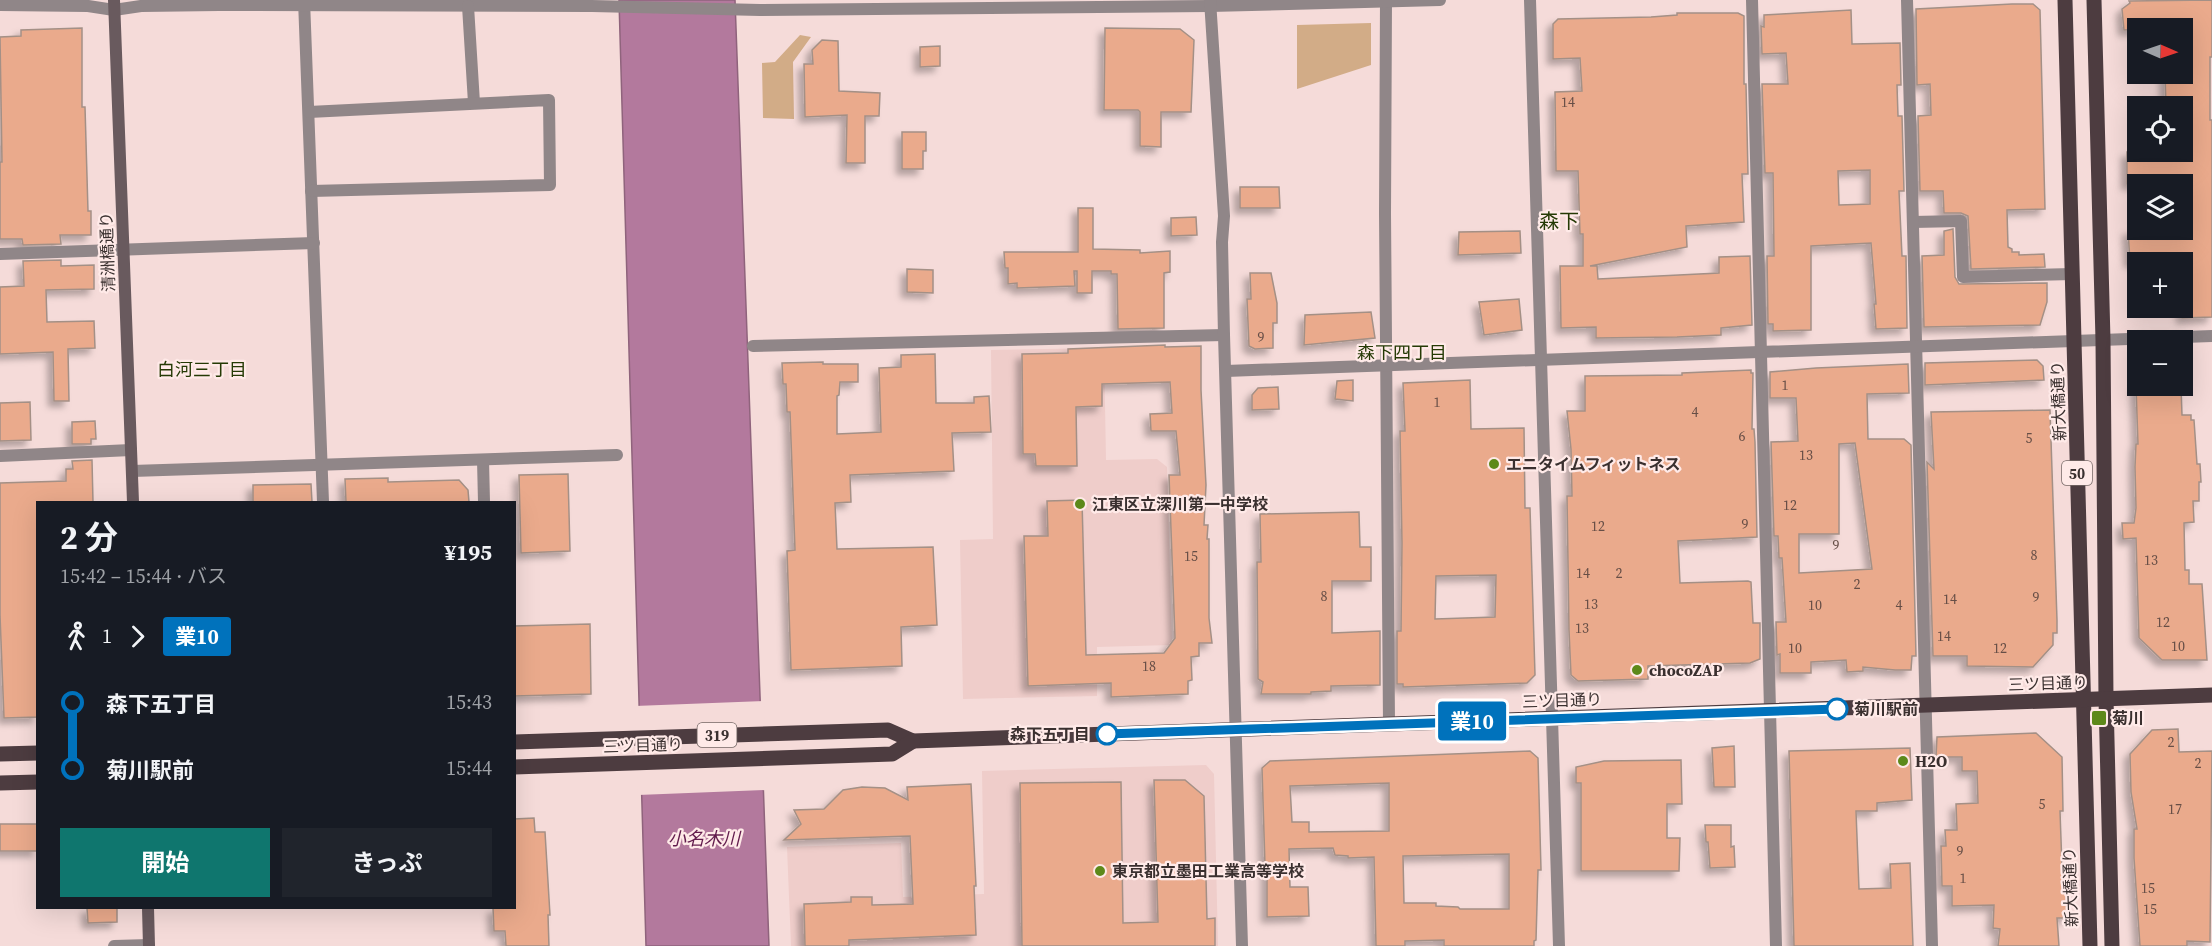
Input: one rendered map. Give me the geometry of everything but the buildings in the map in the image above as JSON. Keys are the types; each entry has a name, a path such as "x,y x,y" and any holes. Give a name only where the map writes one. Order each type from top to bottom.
{"main road":[{"name":"新大橋通り","path":"2065,0 2090,946"},
{"name":"50","path":"2094,0 2103,340 2106,699 2112,946"},
{"name":"清洲橋通り","path":"114,5 133,501"},
{"name":"三ツ目通り","path":"516,742 888,730 913,741 2212,695"},
{"name":"三ツ目通り","path":"516,767 892,754 913,741"},
{"path":"0,754 36,753"},
{"path":"0,783 36,782"},
{"path":"148,909 149,945"}],"street":[{"path":"1386,0 1384,213 1389,724"},
{"path":"0,5 150,6 304,3 468,6 506,3 760,10 1065,3 1440,0"},
{"path":"1530,0 1558,946"},
{"path":"1752,0 1776,946"},
{"path":"1907,0 1932,946"},
{"path":"304,3 323,501"},
{"path":"1210,3 1224,216 1224,335 1242,946"},
{"path":"468,6 474,103"},
{"path":"309,112 549,100 550,185 311,191"},
{"path":"1912,222 1961,221 1963,277 2072,274"},
{"path":"0,254 314,243"},
{"path":"753,346 1224,335"},
{"path":"1226,371 2212,336"},
{"path":"0,456 131,450"},
{"path":"132,471 617,455"},
{"path":"483,460 484,501"},
{"path":"114,946 149,945"}],"shaded area":[{"path":"1371,23 1371,65 1297,89 1297,25"},
{"path":"800,35 811,37 793,62 794,119 763,118 762,63 775,62"},
{"name":"江東区立深川第一中学校","path":"1104,348 1106,460 1157,459 1167,467 1172,645 1097,647 1097,696 963,699 960,540 993,539 991,350"},
{"name":"東京都立墨田工業高等学校","path":"1206,765 1214,774 1218,946 791,946 787,847 901,843 903,897 984,894 982,771"}],"water":[{"name":"小名木川","path":"619,0 735,0 769,946 646,946"}],"pier":[{"path":"764,701 767,790 638,795 635,706"}],"bus line":[{"name":"業10","path":"1107,734 1837,709"}],"place":[{"name":"エニタイムフィットネス","path":"1494,464"},
{"name":"江東区立深川第一中学校","path":"1080,504"},
{"name":"chocoZAP","path":"1637,670"},
{"name":"菊川駅前","path":"1837,709"},
{"name":"菊川","path":"2099,718"},
{"name":"森下五丁目","path":"1107,734"},
{"name":"H2O","path":"1903,761"},
{"name":"東京都立墨田工業高等学校","path":"1100,871"}],"district":[{"name":"森下","path":"1559,221"},
{"name":"森下四丁目","path":"1402,352"},
{"name":"白河三丁目","path":"202,369"}]}
